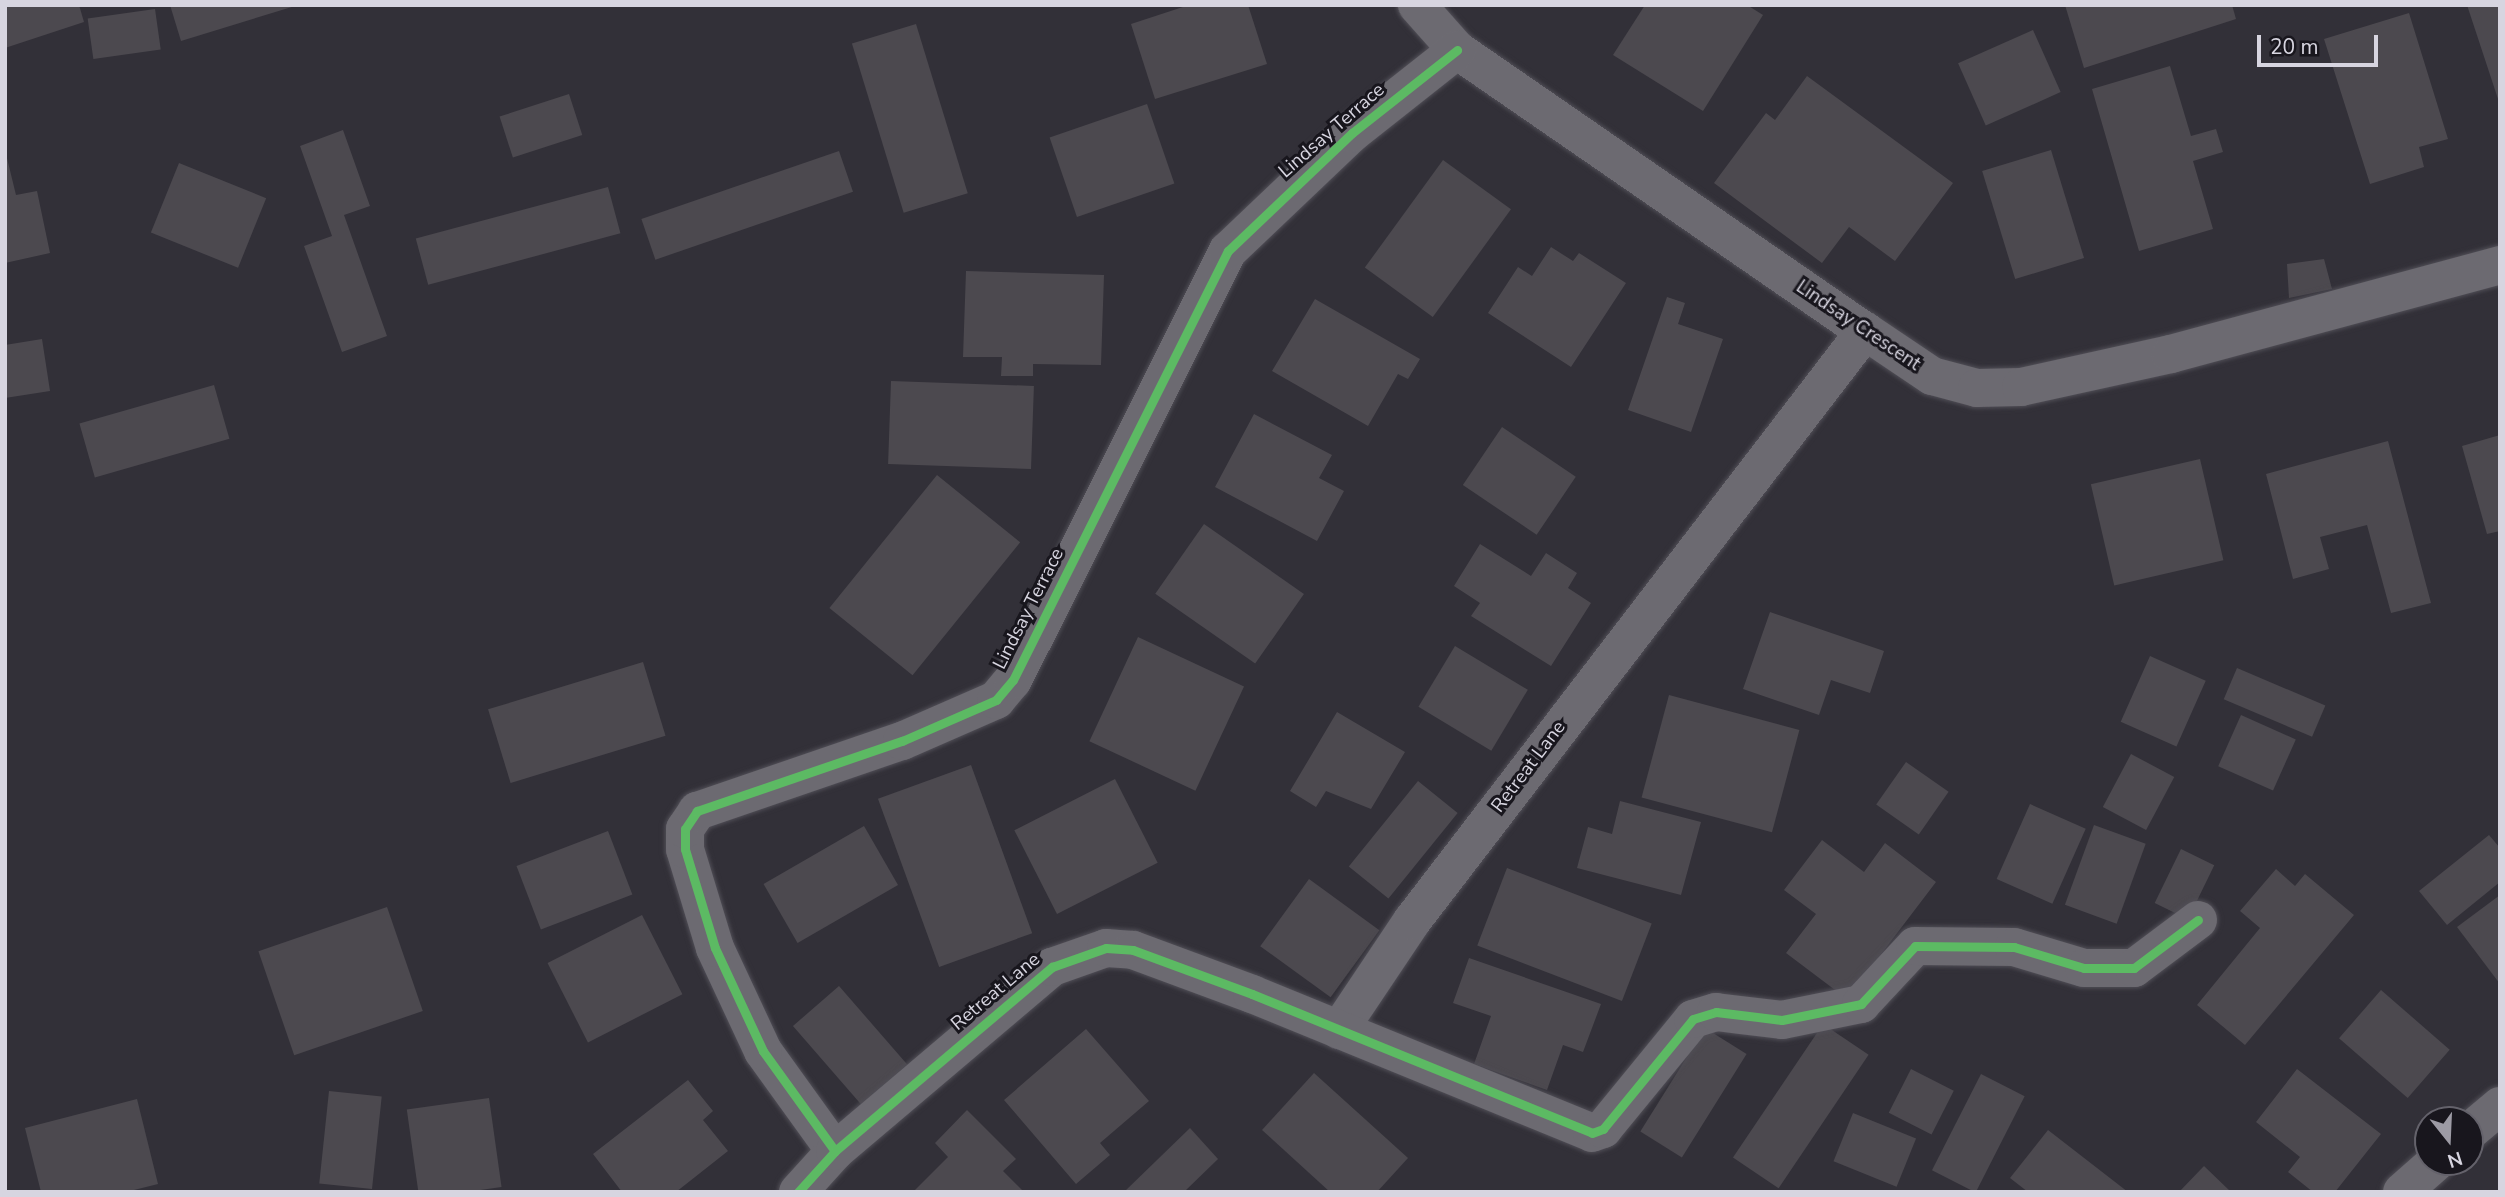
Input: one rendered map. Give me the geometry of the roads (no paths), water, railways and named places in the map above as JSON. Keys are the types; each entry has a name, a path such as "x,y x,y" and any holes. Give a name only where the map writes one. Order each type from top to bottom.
{"street":[{"name":"Lindsay Crescent","path":"1417,5 1457,50 1865,331 1931,376 1977,388 2021,387 2500,265"},
{"name":"Lindsay Terrace","path":"835,1151 764,1051 715,948 685,849 685,829 697,810 901,741 996,700 1013,680 1228,251 1352,133 1457,50"},
{"name":"Retreat Lane","path":"797,1192 835,1151 1052,967 1079,954 1133,950 1339,1030 1412,921 1865,331"},
{"path":"1339,1030 1592,1133 1603,1129 1693,1019 1716,1012 1782,1020 1861,1004 1915,946 2014,947 2084,968 2134,968 2198,920"},
{"path":"2484,1120 2500,1107"},
{"path":"2402,1192 2420,1176"}]}
